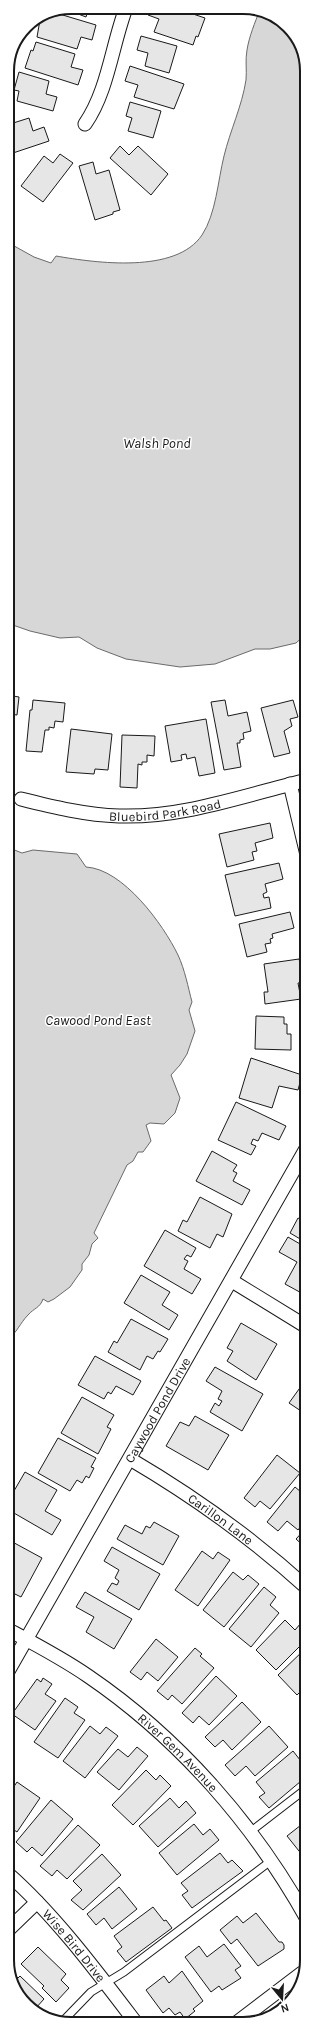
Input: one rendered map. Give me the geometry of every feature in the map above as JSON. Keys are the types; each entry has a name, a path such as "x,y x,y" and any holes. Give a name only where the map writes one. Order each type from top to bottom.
{"street":[{"path":"85,124 98,101 124,14"},
{"name":"Bluebird Park Road","path":"21,799 86,813 118,816 144,816 185,811 300,782"},
{"path":"290,784 300,826"},
{"name":"Caywood Pond Drive","path":"14,1660 300,1160"},
{"path":"232,1281 300,1323"},
{"name":"Carillon Lane","path":"130,1459 201,1503 266,1552 300,1582"},
{"name":"River Gem Avenue","path":"14,1633 56,1655 90,1677 148,1723 211,1784 272,1860 300,1907"},
{"name":"Wise Bird Drive","path":"14,1881 37,1902 105,1982 131,2017"},
{"path":"14,1924 37,1902"},
{"path":"244,2017 298,1975"}],"lane":[{"path":"250,1832 300,1793"},
{"path":"67,2017 91,1992 105,1982 124,1972 272,1860"}],"water":[{"name":"Walsh Pond","path":"258,16 265,18 281,28 296,49 300,67 300,639 296,643 270,649 255,649 215,664 180,667 126,659 97,648 79,637 60,638 14,625 14,246 34,257 51,263 56,256 113,263 155,261 174,256 190,247 202,235 207,227 214,207 224,156 244,90 246,80 246,58 252,30"},
{"name":"Cawood Pond East","path":"14,850 22,853 33,850 77,854 86,867 100,870 114,877 140,900 162,928 178,955 192,1002 189,1010 195,1031 187,1054 171,1075 180,1098 175,1113 164,1124 150,1123 146,1125 151,1141 143,1152 138,1152 133,1161 127,1165 94,1233 98,1238 92,1244 89,1255 82,1264 82,1270 70,1287 48,1302 43,1299 14,1333"}],"building":[{"path":"78,14 87,14 86,17"},
{"path":"193,14 205,18 198,37 196,36 193,45 154,32 159,19 148,15"},
{"path":"60,15 96,25 92,40 81,37 77,49 37,37 39,24 49,18"},
{"path":"141,36 177,46 169,73 145,66 148,53 137,50"},
{"path":"36,42 75,54 71,67 83,70 78,85 25,68 31,50 33,51"},
{"path":"130,66 184,84 174,109 134,97 138,85 125,81"},
{"path":"19,72 49,81 46,94 57,97 53,111 17,101 19,91 14,90"},
{"path":"130,102 161,111 153,138 128,131 132,118 126,116"},
{"path":"29,118 33,131 44,127 49,141 14,153 14,123"},
{"path":"120,146 129,155 138,146 168,174 151,195 110,158"},
{"path":"60,154 73,163 43,202 21,186 44,156 53,163"},
{"path":"93,162 96,174 109,170 120,210 95,220 79,166"},
{"path":"14,696 19,697 17,715 14,715"},
{"path":"33,700 65,703 63,722 55,721 54,728 49,727 49,730 45,730 42,752 26,751 30,710 32,710"},
{"path":"225,700 228,716 247,712 251,731 243,733 244,739 240,740 240,743 237,743 241,767 224,770 211,702"},
{"path":"293,700 298,717 290,719 292,726 284,731 290,753 274,757 261,708"},
{"path":"206,719 215,773 199,776 195,757 187,759 186,754 181,755 182,760 171,762 165,726"},
{"path":"71,729 112,734 108,770 95,769 94,774 66,772"},
{"path":"122,735 155,736 154,756 147,755 147,762 142,762 142,765 138,764 137,788 120,787"},
{"path":"270,823 273,838 255,843 257,851 252,852 254,860 227,867 219,834"},
{"path":"279,863 283,879 265,884 267,892 263,894 264,898 269,897 271,908 235,916 225,875"},
{"path":"290,912 294,928 272,934 273,938 270,939 271,943 265,944 267,952 247,957 239,924"},
{"path":"299,959 300,983 298,983 300,999 265,1004 264,992 268,992 264,964"},
{"path":"256,1016 284,1017 284,1024 287,1024 287,1034 291,1034 291,1050 255,1049"},
{"path":"251,1058 300,1074 298,1090 279,1086 272,1108 239,1098"},
{"path":"236,1102 286,1126 279,1140 262,1133 258,1141 253,1139 251,1144 256,1146 251,1155 218,1140"},
{"path":"212,1151 237,1165 233,1171 237,1173 233,1181 250,1190 242,1205 196,1181"},
{"path":"200,1197 232,1214 223,1237 217,1234 210,1248 178,1231 183,1220 187,1222"},
{"path":"298,1218 300,1219 300,1239 290,1233"},
{"path":"165,1230 196,1248 191,1257 187,1255 184,1259 188,1261 184,1269 201,1279 192,1294 144,1266"},
{"path":"288,1237 300,1244 300,1292 285,1284 297,1262 279,1252"},
{"path":"141,1275 170,1292 162,1305 178,1315 169,1330 124,1303"},
{"path":"131,1319 168,1339 160,1352 158,1351 153,1359 147,1356 140,1370 108,1352 114,1341 117,1343"},
{"path":"241,1323 277,1344 256,1380 227,1361 233,1351 227,1348"},
{"path":"95,1356 141,1381 133,1395 116,1386 111,1394 108,1392 104,1399 78,1385"},
{"path":"215,1367 263,1394 242,1431 210,1412 215,1403 219,1406 222,1401 218,1399 222,1391 206,1381"},
{"path":"300,1388 300,1410 289,1403"},
{"path":"82,1397 114,1415 107,1427 111,1429 98,1454 61,1433"},
{"path":"195,1416 229,1435 208,1470 166,1446 180,1422 189,1426"},
{"path":"58,1438 96,1458 91,1467 94,1468 89,1478 86,1476 82,1483 77,1480 70,1491 38,1473"},
{"path":"277,1455 300,1473 270,1509 260,1501 255,1507 244,1498"},
{"path":"25,1472 57,1490 45,1511 61,1520 52,1535 14,1513 14,1491"},
{"path":"295,1487 300,1491 300,1527 298,1530 287,1521 278,1531 267,1522"},
{"path":"154,1522 179,1536 163,1565 117,1539 125,1525 142,1534 146,1526 150,1528"},
{"path":"300,1535 300,1543 296,1539"},
{"path":"14,1543 42,1558 21,1597 15,1594 14,1597"},
{"path":"112,1547 160,1574 139,1610 107,1591 112,1583 117,1585 119,1581 115,1578 119,1570 104,1561"},
{"path":"202,1551 213,1559 218,1552 230,1560 198,1606 175,1590"},
{"path":"233,1572 243,1580 248,1575 259,1584 224,1627 203,1610"},
{"path":"264,1587 276,1597 270,1605 279,1613 251,1647 229,1629"},
{"path":"85,1592 132,1619 114,1649 86,1632 94,1617 76,1607"},
{"path":"285,1620 295,1630 300,1624 300,1646 276,1670 256,1650"},
{"path":"156,1639 178,1657 158,1681 147,1672 141,1680 130,1672"},
{"path":"195,1648 202,1654 200,1656 214,1668 182,1704 172,1695 168,1700 157,1691"},
{"path":"300,1654 300,1692 297,1695 278,1675"},
{"path":"216,1676 237,1696 209,1725 199,1716 193,1723 182,1713"},
{"path":"43,1678 52,1684 45,1694 56,1701 35,1730 14,1715 14,1711 37,1679 41,1682"},
{"path":"65,1698 78,1707 74,1713 85,1720 58,1758 34,1742"},
{"path":"242,1702 261,1722 232,1750 223,1740 215,1747 205,1737"},
{"path":"90,1726 100,1734 106,1727 118,1736 85,1778 63,1761"},
{"path":"269,1726 288,1747 255,1776 246,1766 235,1776 225,1765"},
{"path":"137,1747 148,1756 119,1790 97,1772 118,1749 128,1757"},
{"path":"293,1751 300,1760 300,1782 269,1808 259,1797 265,1793 256,1782"},
{"path":"146,1770 156,1780 160,1775 171,1786 133,1825 112,1805"},
{"path":"17,1782 40,1798 17,1832 14,1830 14,1786"},
{"path":"170,1798 179,1808 186,1801 196,1813 158,1847 139,1826"},
{"path":"51,1800 73,1819 42,1856 32,1847 27,1852 16,1842"},
{"path":"194,1824 203,1835 210,1829 219,1840 177,1875 159,1853"},
{"path":"78,1825 100,1845 67,1879 57,1870 52,1876 40,1866"},
{"path":"300,1826 300,1852 287,1836"},
{"path":"220,1853 228,1863 232,1860 243,1871 192,1908 182,1895 188,1891 181,1883"},
{"path":"102,1854 121,1875 83,1910 71,1900 82,1890 73,1881"},
{"path":"119,1887 137,1909 112,1929 104,1918 96,1925 87,1914"},
{"path":"153,1907 164,1921 166,1920 172,1928 126,1962 117,1951 122,1947 114,1936"},
{"path":"256,1913 279,1942 282,1942 284,1945 284,1949 258,1966 237,1939 231,1944 220,1930 237,1916 243,1923"},
{"path":"224,1944 241,1966 235,1970 241,1978 222,1990 219,1986 211,1992 185,1957 199,1946 207,1957"},
{"path":"38,1947 66,1974 61,1980 69,1988 56,2002 42,1988 44,1986 21,1964"},
{"path":"182,1971 203,2001 193,2009 195,2011 188,2017 184,2017 180,2012 175,2015 169,2008 163,2013 146,1990 164,1976 169,1983"},
{"path":"20,1976 44,1999 38,2006 33,2003 24,1992 16,1977 18,1978"}]}
